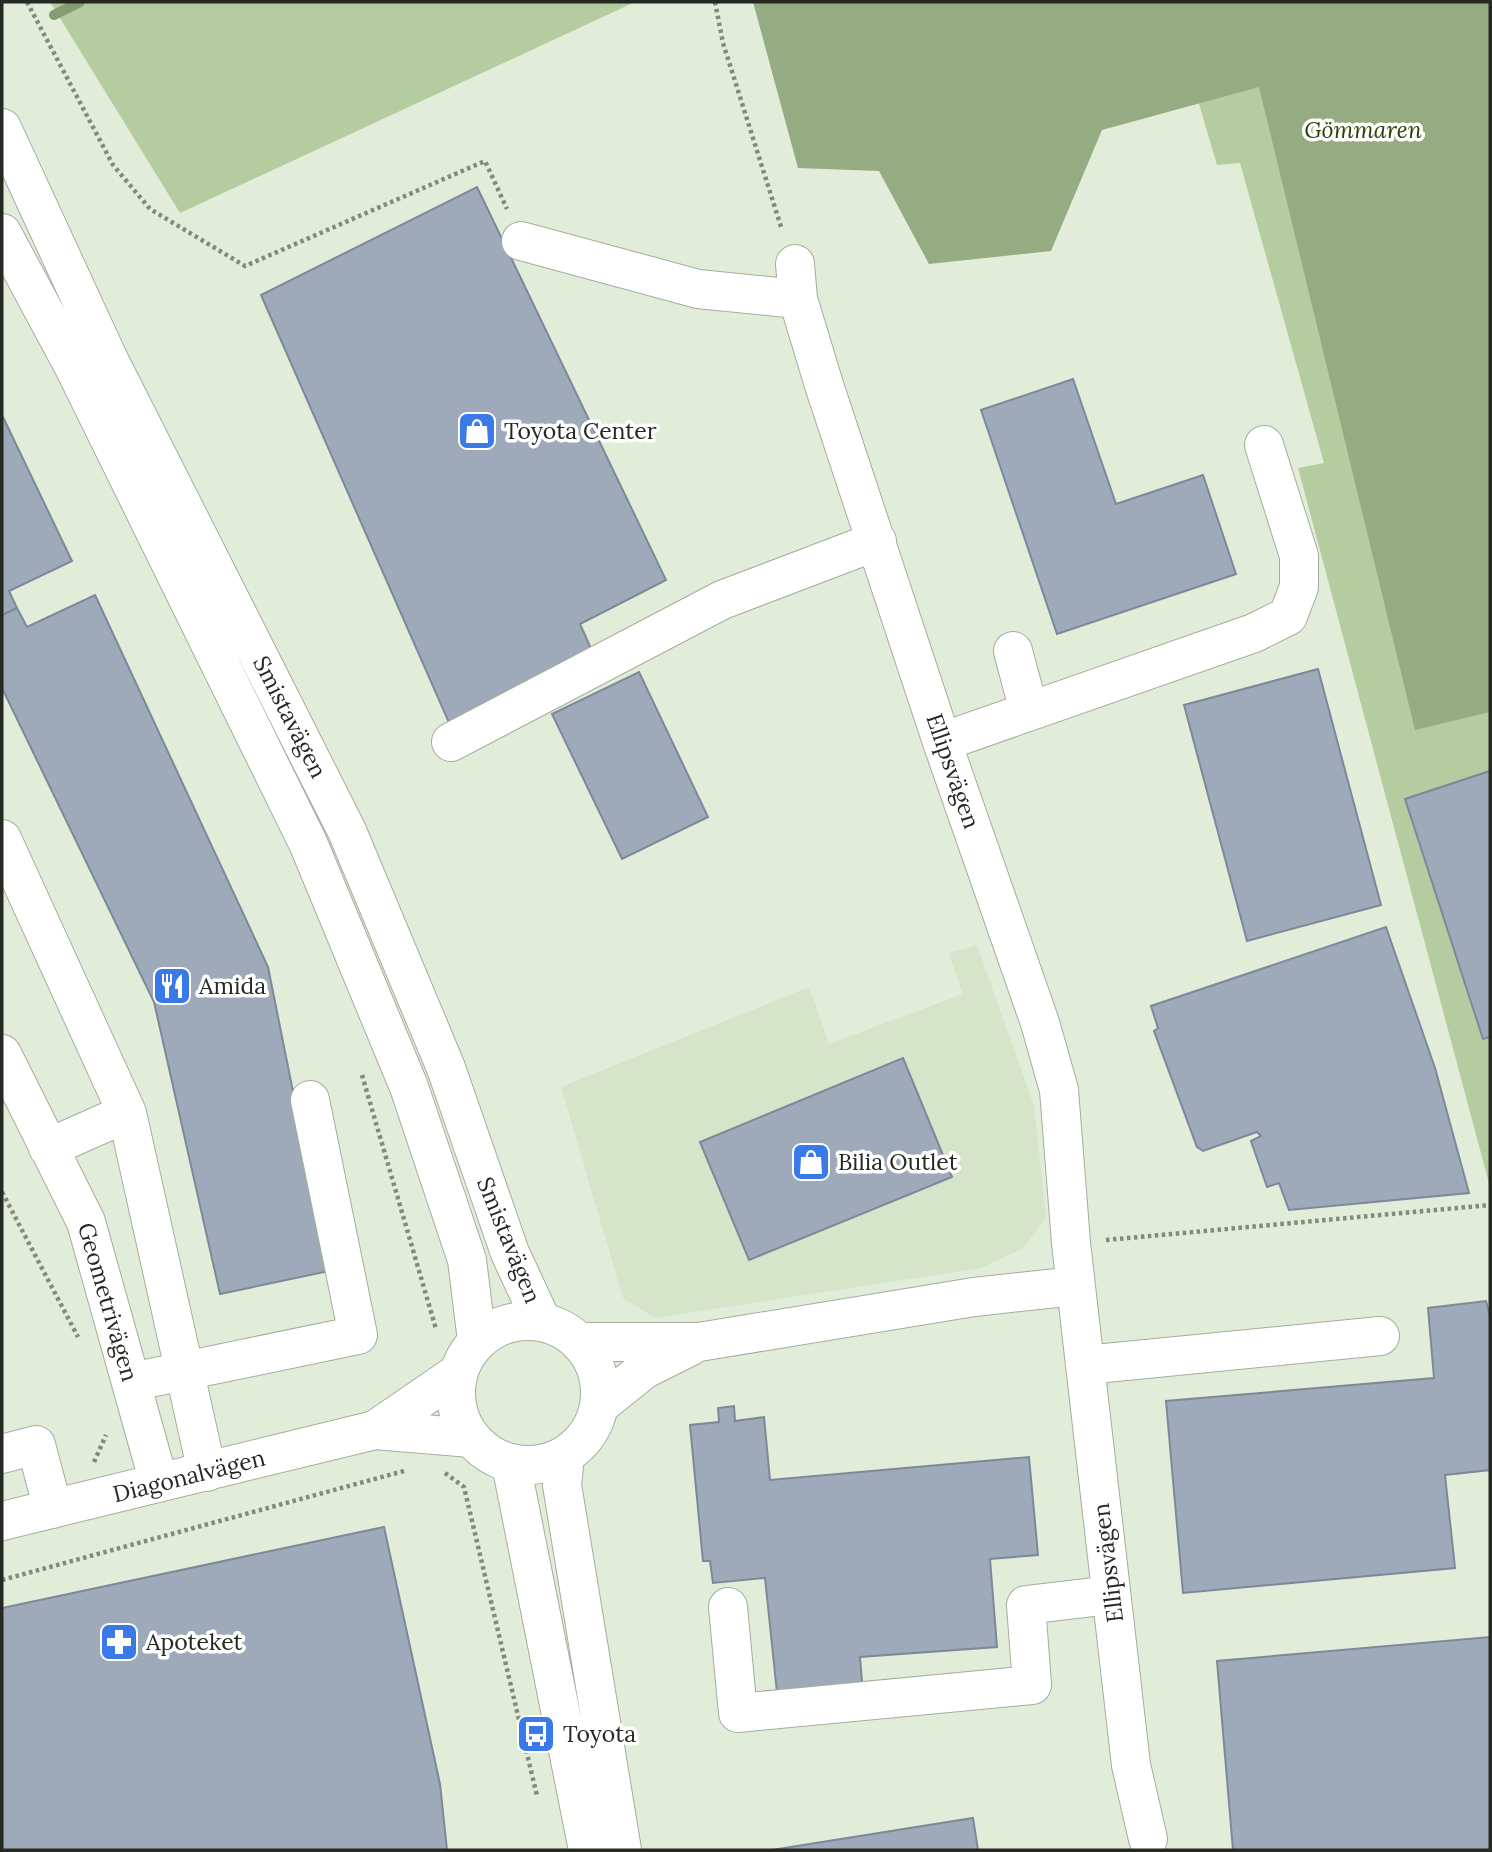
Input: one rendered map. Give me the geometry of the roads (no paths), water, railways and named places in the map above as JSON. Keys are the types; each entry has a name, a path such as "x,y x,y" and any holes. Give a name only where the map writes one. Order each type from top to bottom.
{"street":[{"name":"Smistavägen","path":"2,128 108,358 347,831 446,1068 510,1253 542,1322"},
{"name":"Smistavägen","path":"2,233 75,369 308,843 409,1087 467,1260 467,1357"},
{"name":"Ellipsvägen","path":"521,240 698,289 797,281 942,742 1040,1023 1059,1090 1075,1286 1131,1765 1148,1839"},
{"path":"942,742 1254,633 1287,616 1299,587 1299,556 1264,445"},
{"path":"451,741 722,600 877,541"},
{"path":"1013,652 1029,711"},
{"path":"2,839 127,1113 207,1472"},
{"name":"Geometrivägen","path":"2,1054 86,1222 159,1483"},
{"path":"131,1382 358,1335 310,1100"},
{"path":"48,1148 127,1113"},
{"path":"580,1342 699,1342 974,1297 1075,1286"},
{"path":"522,1320 542,1322 564,1330 580,1342 598,1374 600,1405 589,1432 565,1456 540,1465 511,1464 489,1455 471,1438 457,1410 467,1357 499,1326 522,1320"},
{"path":"1084,1366 1380,1336"},
{"path":"600,1405 645,1370 699,1342"},
{"name":"Diagonalvägen","path":"375,1430 467,1357"},
{"name":"Diagonalvägen","path":"2,1521 375,1430 471,1438"},
{"path":"2,1454 36,1445 53,1509"},
{"path":"565,1456 562,1485 622,1850"},
{"path":"511,1464 588,1850"},
{"path":"728,1607 738,1713 1032,1685 1026,1605 1111,1595"}],"waterway":[{"path":"54,15 80,2"}],"place":[{"name":"Toyota Center","path":"477,431"},
{"name":"Amida","path":"172,986"},
{"name":"Bilia Outlet","path":"811,1162"},
{"name":"Apoteket","path":"119,1642"},
{"name":"Toyota","path":"536,1734"}],"park label":[{"name":"Gömmaren","path":"1363,130"}]}
